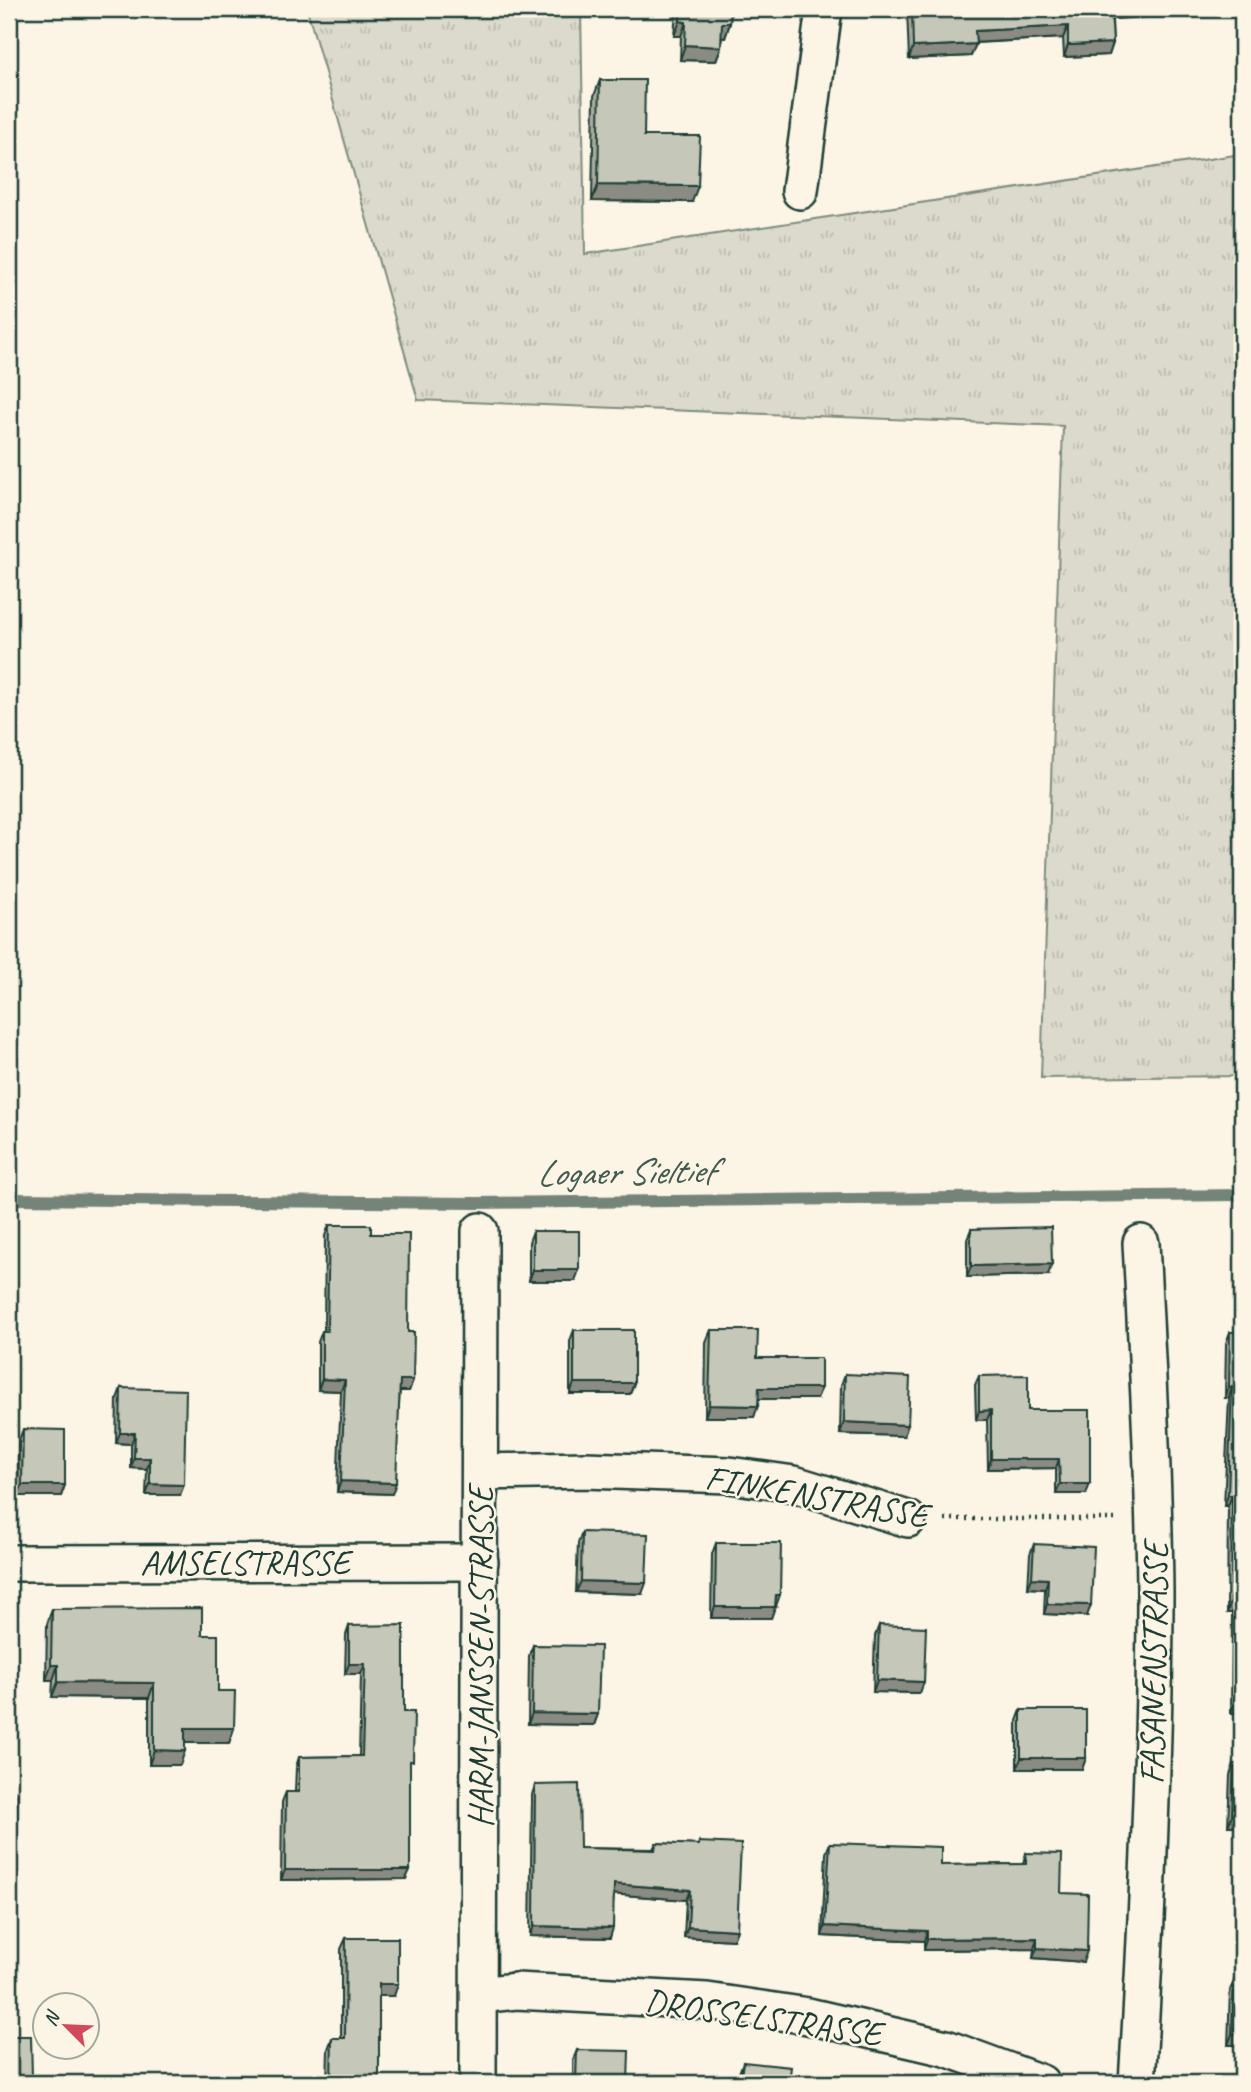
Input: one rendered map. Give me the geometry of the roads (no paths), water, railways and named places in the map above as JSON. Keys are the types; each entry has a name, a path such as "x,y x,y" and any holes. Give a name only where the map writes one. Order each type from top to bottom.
{"street":[{"path":"800,191 824,9"},
{"name":"HARM-JANSSEN-STRASSE","path":"478,2083 480,1231"},
{"name":"FASANENSTRASSE","path":"1137,2083 1150,1881 1154,1519 1141,1243"},
{"name":"FINKENSTRASSE","path":"481,1472 584,1470 729,1475 794,1484 908,1519"},
{"name":"AMSELSTRASSE","path":"9,1563 480,1562"},
{"name":"DROSSELSTRASSE","path":"479,1995 516,1991 707,2001 808,2016 946,2048 1041,2083"}],"waterway":[{"name":"Logaer Sieltief","path":"9,1199 477,1203 1242,1195"}]}
